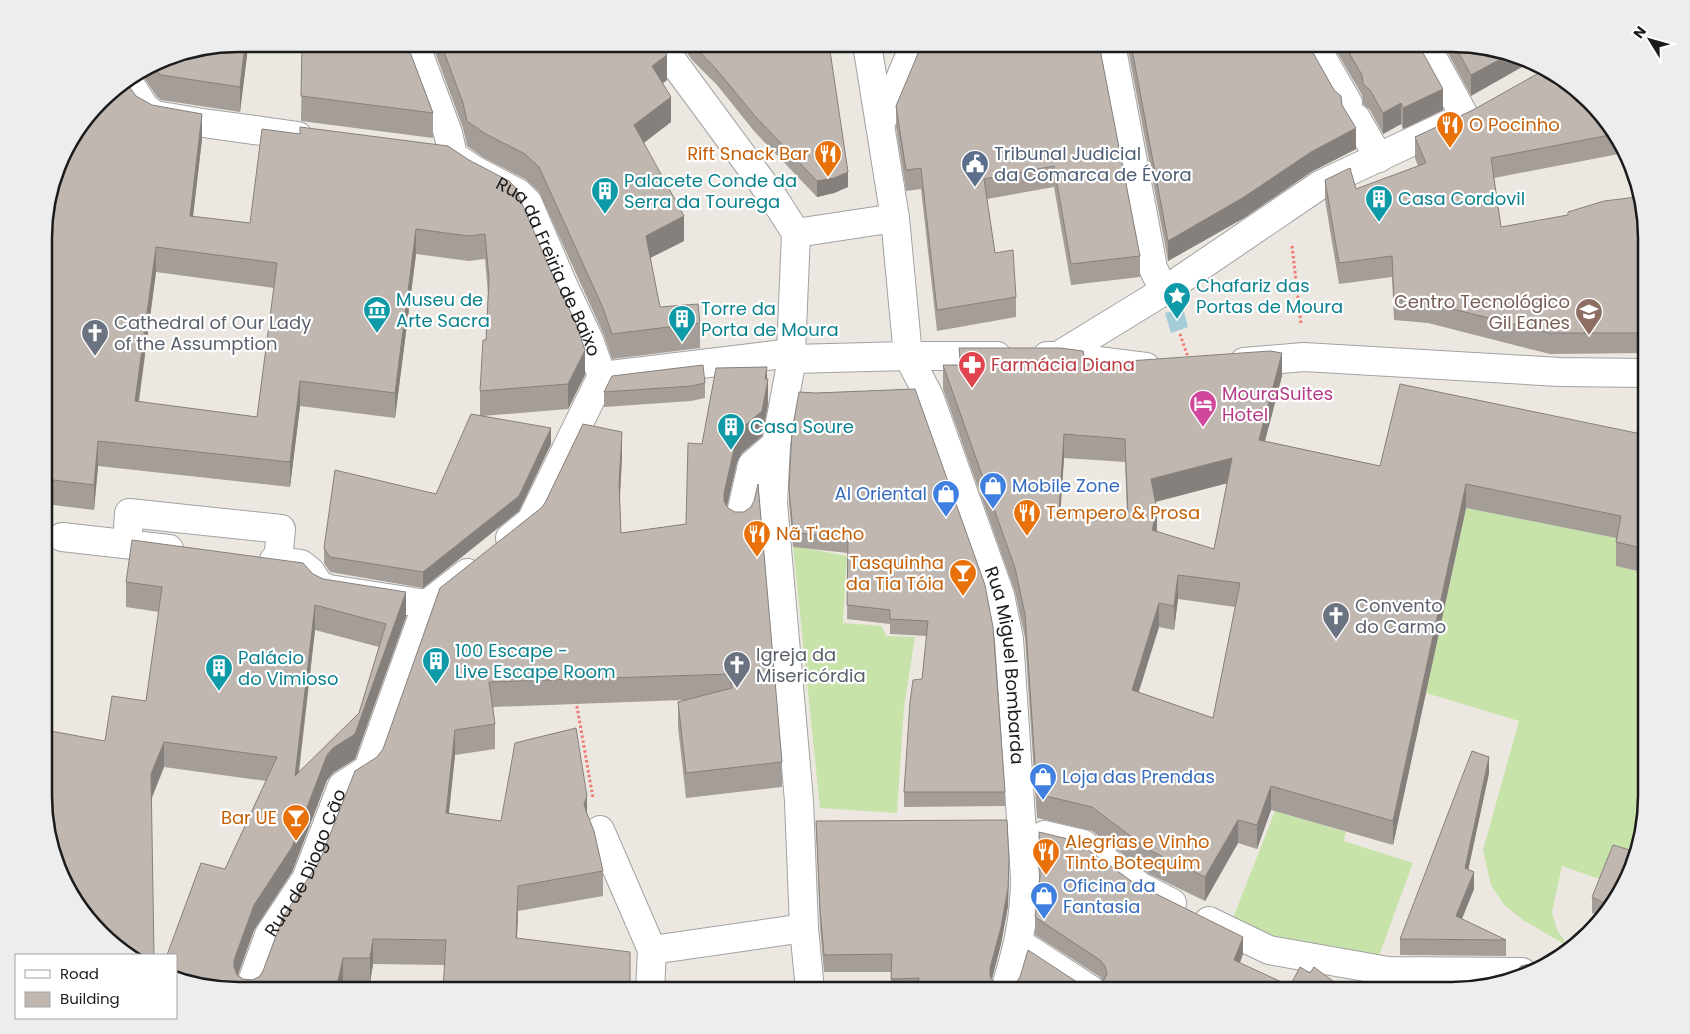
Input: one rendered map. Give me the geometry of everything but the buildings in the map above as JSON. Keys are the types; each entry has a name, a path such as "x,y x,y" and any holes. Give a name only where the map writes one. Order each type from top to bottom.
{"street":[{"path":"417,52 448,133 453,156 423,154"},
{"path":"666,52 775,200 796,233 791,356 776,444 773,503 799,812 804,928 809,982"},
{"path":"868,52 895,218 908,356"},
{"path":"880,125 912,52"},
{"path":"1112,52 1153,268 1164,291"},
{"path":"1319,52 1379,158"},
{"path":"1429,52 1465,117"},
{"path":"131,86 145,108 155,115 325,140"},
{"path":"1058,356 1164,291 1320,185 1465,117 1490,103"},
{"name":"Rua da Freiria de Baixo","path":"453,156 476,171 518,193 528,203 589,340 602,376"},
{"path":"796,233 895,218"},
{"path":"250,558 301,564 311,572 319,585 329,589 427,604 531,521 602,376 791,356 1058,356 1154,368 1190,366"},
{"name":"Rua Miguel Bombarda","path":"908,356 929,396 1000,595 1009,639 1014,825 1025,878 1025,906 1019,942 1007,982"},
{"path":"1219,364 1304,357 1560,372 1638,373"},
{"path":"739,522 752,465 776,444"},
{"path":"127,544 129,513 281,529 278,561"},
{"path":"62,537 193,552"},
{"name":"Rua de Diogo Cão","path":"252,982 269,936 306,879 342,786 368,769 427,604"},
{"path":"799,812 827,823"},
{"path":"1014,825 1083,844 1141,887 1270,950 1388,971 1511,972"},
{"path":"600,830 652,950 650,982"},
{"path":"652,950 804,928"},
{"path":"1019,942 1079,982"}],"path":[{"path":"1288,207 1304,357"},
{"path":"1180,334 1190,366"},
{"path":"576,700 600,830"}],"green space":[{"path":"1466,508 1621,539 1616,566 1638,571 1638,796 1636,820 1628,855 1622,870 1605,881 1562,866 1552,912 1557,930 1566,942 1564,944 1523,920 1505,906 1491,885 1483,850 1519,721 1426,693"},
{"path":"793,546 847,556 843,623 882,626 886,636 915,637 904,707 897,813 820,808"},
{"path":"1275,811 1346,832 1344,841 1413,863 1376,964 1272,939 1231,923"}],"water":[{"path":"1183,308 1188,327 1171,333 1165,313"}],"place":[{"name":"O Pocinho","path":"1450,149"},
{"name":"Rift Snack Bar","path":"828,178"},
{"name":"Tribunal Judicial da Comarca de Évora","path":"975,188"},
{"name":"Palacete Conde da Serra da Tourega","path":"605,215"},
{"name":"Casa Cordovil","path":"1379,223"},
{"name":"Chafariz das Portas de Moura","path":"1177,320"},
{"name":"Museu de Arte Sacra","path":"377,334"},
{"name":"Centro Tecnológico Gil Eanes","path":"1589,336"},
{"name":"Torre da Porta de Moura","path":"682,343"},
{"name":"Cathedral of Our Lady of the Assumption","path":"95,357"},
{"name":"Farmácia Diana","path":"972,389"},
{"name":"MouraSuites Hotel","path":"1203,428"},
{"name":"Casa Soure","path":"731,451"},
{"name":"Mobile Zone","path":"993,510"},
{"name":"Al Oriental","path":"946,518"},
{"name":"Tempero & Prosa","path":"1027,537"},
{"name":"Nã T'acho","path":"757,558"},
{"name":"Tasquinha da Tia Tóia","path":"963,597"},
{"name":"Convento do Carmo","path":"1336,640"},
{"name":"100 Escape - Live Escape Room","path":"436,685"},
{"name":"Igreja da Misericórdia","path":"737,689"},
{"name":"Palácio do Vimioso","path":"219,692"},
{"name":"Loja das Prendas","path":"1043,801"},
{"name":"Bar UE","path":"296,842"},
{"name":"Alegrias e Vinho Tinto Botequim","path":"1046,876"},
{"name":"Oficina da Fantasia","path":"1044,920"}]}
